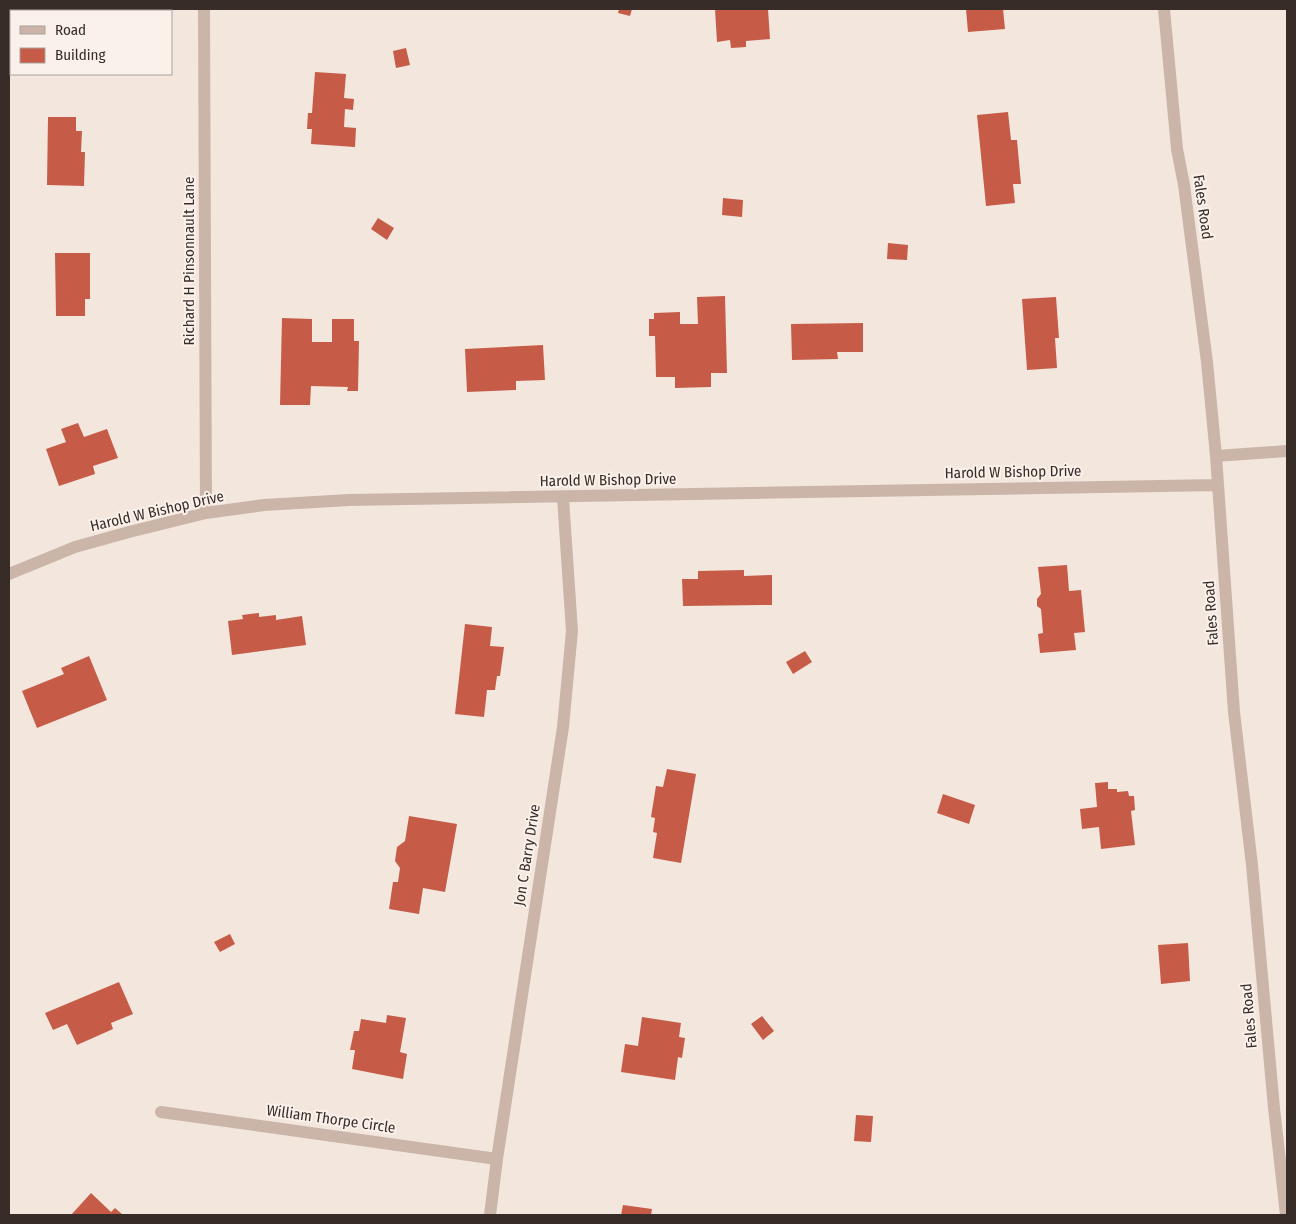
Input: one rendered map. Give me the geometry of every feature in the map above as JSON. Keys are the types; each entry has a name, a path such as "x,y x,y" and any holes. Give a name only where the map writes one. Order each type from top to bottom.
{"street":[{"name":"Richard H Pinsonnault Lane","path":"204,9 206,513"},
{"name":"Fales Road","path":"1164,9 1177,150 1184,185 1207,362 1216,456 1234,712 1252,865 1274,1108 1286,1215"},
{"path":"1216,456 1287,451"},
{"name":"Harold W Bishop Drive","path":"9,574 75,547 129,532 206,513 264,505 349,500 563,498 1218,485"},
{"name":"Jon C Barry Drive","path":"490,1215 563,726 568,679 572,631 563,498"},
{"name":"William Thorpe Circle","path":"161,1112 497,1159"}],"building":[{"path":"38,9 72,9 72,10"},
{"path":"619,9 632,9 630,16 618,13"},
{"path":"715,9 768,9 770,39 746,41 746,47 731,48 730,40 717,42"},
{"path":"966,9 1003,9 1005,29 968,32"},
{"path":"406,48 410,65 396,68 393,51"},
{"path":"315,72 346,74 344,98 354,99 353,110 345,109 344,127 356,128 355,147 311,144 312,129 307,129 308,113 312,113"},
{"path":"1008,112 1011,140 1017,140 1021,184 1013,184 1015,203 986,206 977,115"},
{"path":"48,117 76,117 76,131 82,131 81,152 85,152 84,186 47,185"},
{"path":"723,198 743,200 742,217 722,215"},
{"path":"378,218 394,228 387,240 371,229"},
{"path":"888,243 908,245 907,260 887,259"},
{"path":"55,253 90,253 90,299 85,299 85,316 56,316"},
{"path":"725,296 727,373 711,373 711,387 675,388 675,377 656,377 655,336 649,336 649,319 654,319 654,313 680,312 680,324 698,324 697,297"},
{"path":"1056,297 1059,338 1055,338 1057,368 1027,370 1022,299"},
{"path":"282,318 312,319 312,342 332,342 332,319 354,319 354,341 359,341 358,391 347,391 348,387 311,386 310,405 280,405"},
{"path":"863,323 863,352 837,352 838,359 792,360 791,324"},
{"path":"543,345 545,380 516,381 516,390 467,392 465,349"},
{"path":"78,423 84,437 107,429 118,458 93,466 95,474 59,486 46,449 66,442 61,429"},
{"path":"1067,565 1069,591 1081,590 1085,632 1074,633 1076,650 1040,653 1038,634 1043,633 1041,609 1037,606 1037,599 1041,594 1038,567"},
{"path":"744,570 744,576 772,575 772,605 683,606 682,579 698,579 698,571"},
{"path":"259,613 259,617 276,615 276,620 302,616 306,645 232,655 228,621 243,619 242,615"},
{"path":"465,624 492,627 490,646 504,647 500,676 497,676 495,690 487,690 484,717 455,714"},
{"path":"805,651 812,662 793,674 786,662"},
{"path":"89,656 107,700 37,728 22,691 64,674 61,668"},
{"path":"667,769 696,774 681,863 653,858 657,833 653,832 655,818 651,817 656,786 663,787"},
{"path":"1108,782 1108,789 1117,789 1117,792 1128,791 1129,796 1134,796 1135,810 1131,811 1135,845 1101,849 1099,827 1082,829 1080,809 1097,807 1095,783"},
{"path":"943,794 975,805 969,824 937,813"},
{"path":"409,816 457,824 445,892 423,888 419,914 389,909 393,882 398,882 400,868 395,861 397,847 405,841"},
{"path":"230,934 235,944 220,952 214,942"},
{"path":"1188,943 1190,981 1161,984 1158,945"},
{"path":"119,982 133,1014 111,1023 113,1029 77,1045 67,1024 53,1030 45,1013"},
{"path":"387,1015 406,1018 400,1052 407,1054 403,1079 352,1069 355,1050 350,1050 354,1031 359,1031 361,1019 386,1023"},
{"path":"762,1016 774,1031 763,1040 751,1024"},
{"path":"642,1017 681,1023 679,1037 685,1038 682,1058 678,1057 675,1080 621,1072 625,1044 638,1046"},
{"path":"856,1115 873,1116 871,1142 854,1141"},
{"path":"91,1193 111,1212 115,1208 123,1215 71,1215"},
{"path":"623,1205 652,1209 651,1215 621,1215"}]}
